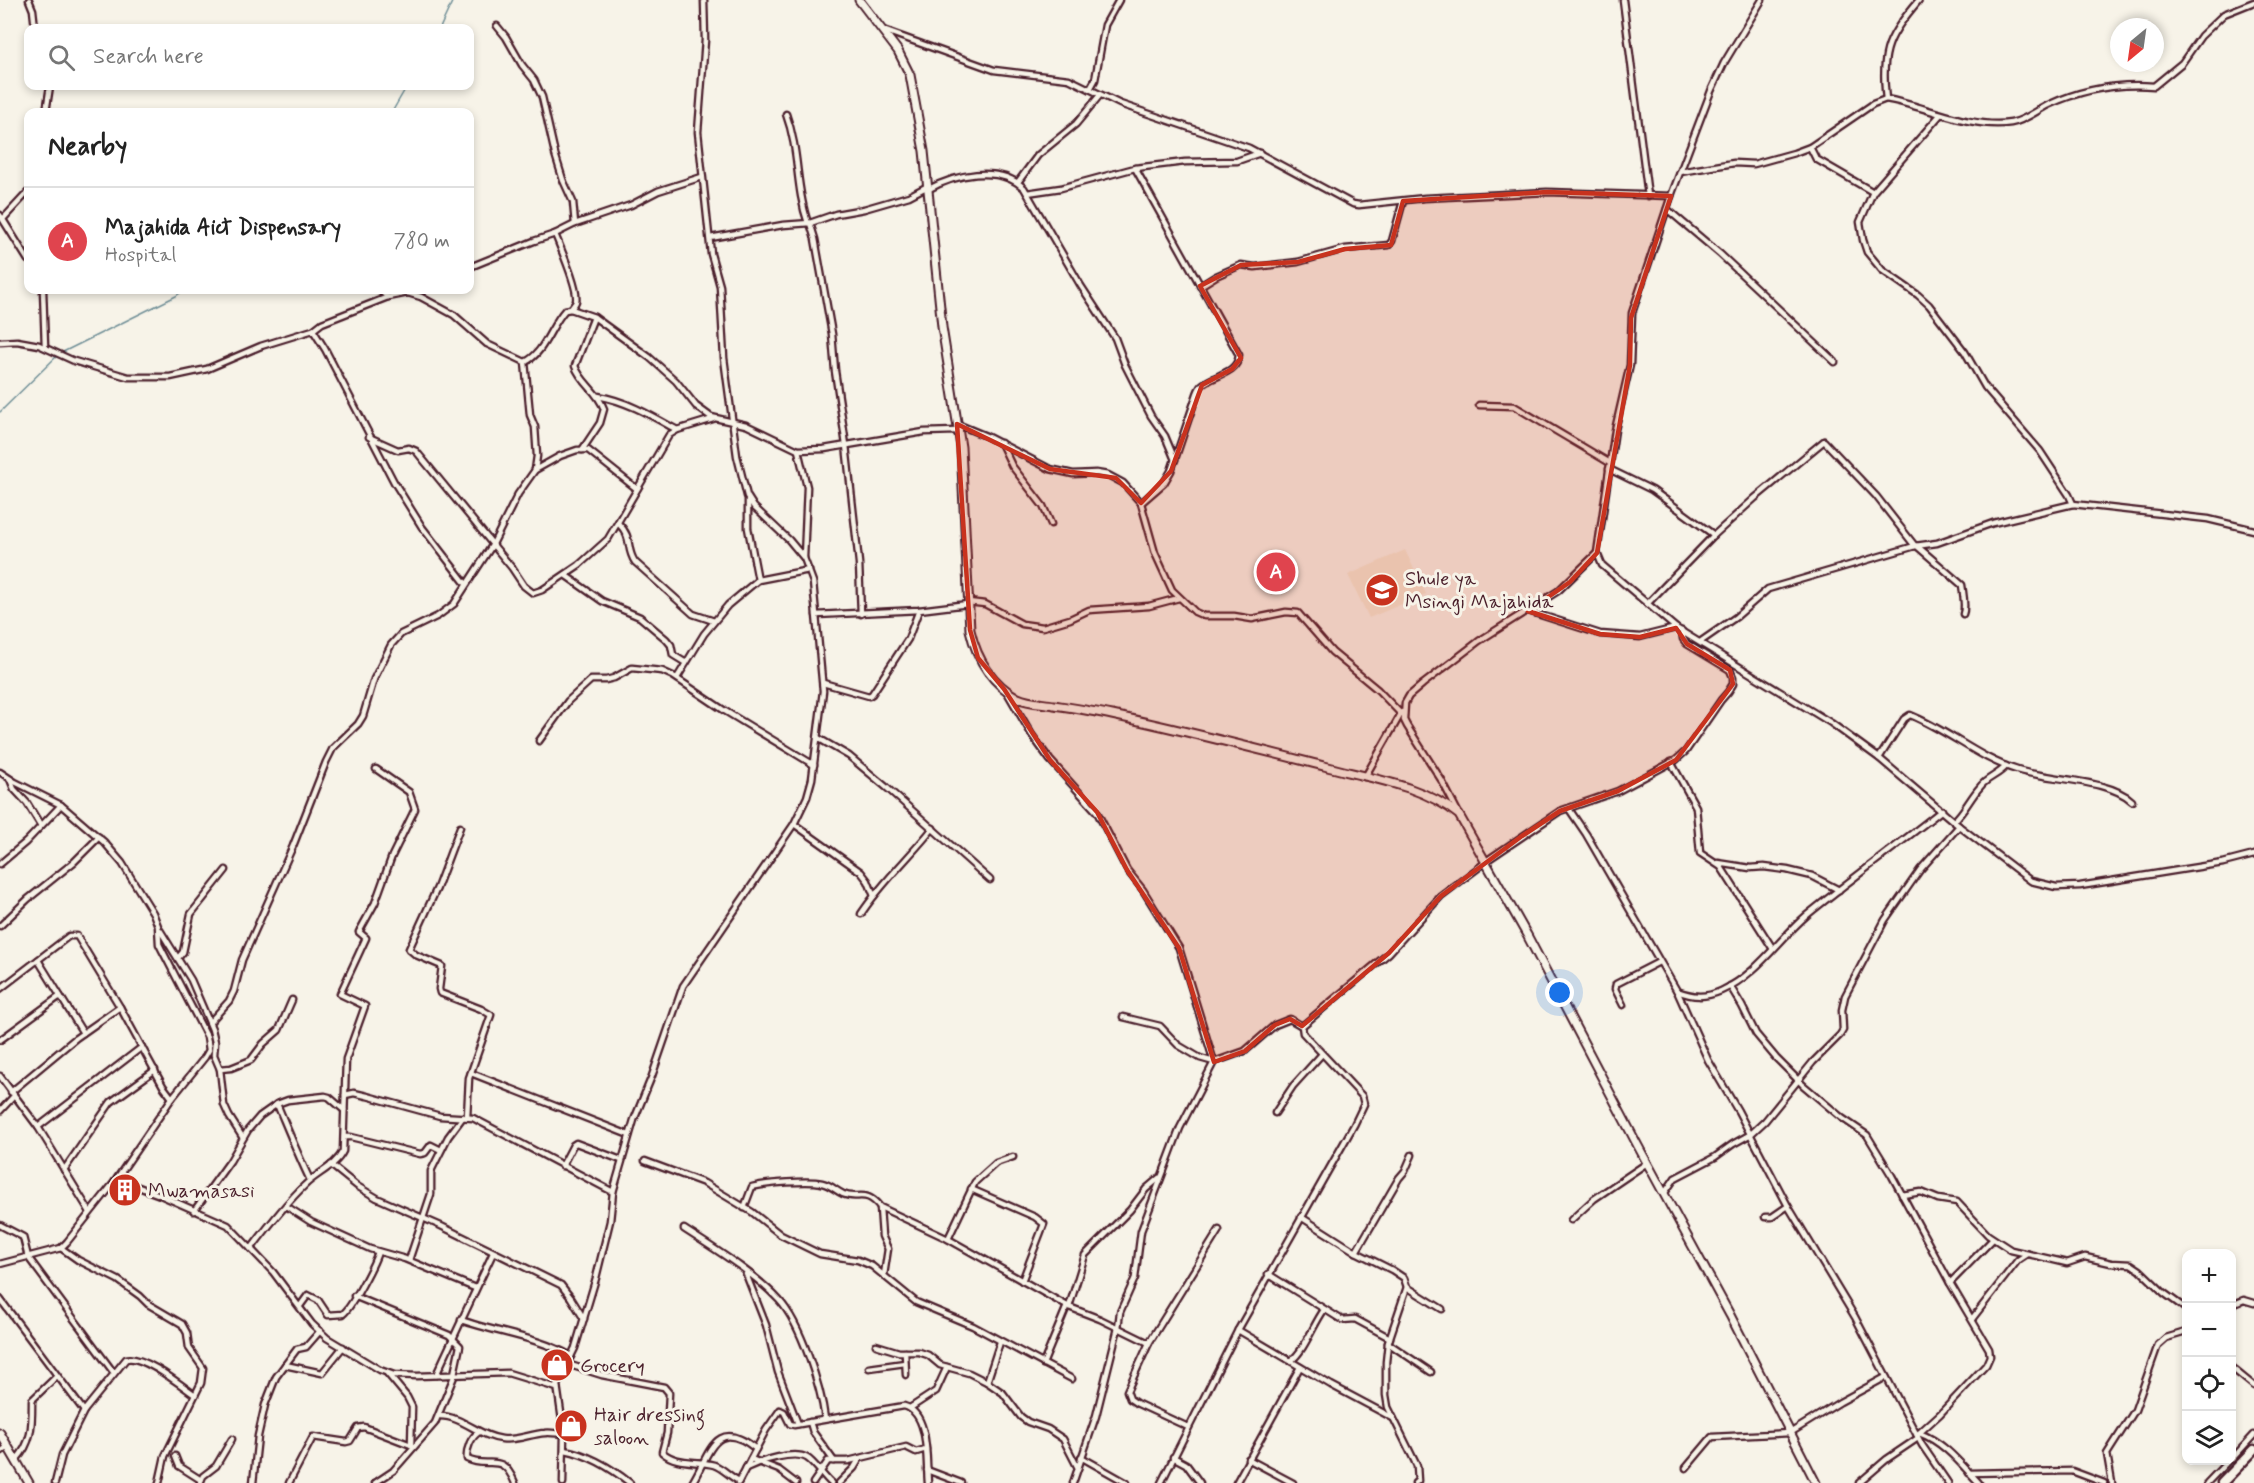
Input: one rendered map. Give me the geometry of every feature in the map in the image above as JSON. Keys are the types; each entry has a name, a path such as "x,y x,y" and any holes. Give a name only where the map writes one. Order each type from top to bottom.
{"highway":[{"path":"2225,1482 2254,1450"}],"street":[{"path":"29,0 33,9 35,24"},
{"path":"563,1483 565,1450 558,1381 571,1356 584,1319 610,1221 612,1192 629,1135 686,981 794,824 807,797 818,738 823,683 813,582 804,558 748,498 741,475 732,420 722,339 720,286 711,254 698,132 705,40 704,0"},
{"path":"859,0 898,51 910,75 924,151 942,327 957,428 964,493 970,630 978,658 990,676 1020,699 1111,715 1250,747 1365,777 1435,798 1444,802 1459,815"},
{"path":"1089,88 1095,80 1105,25 1119,0"},
{"path":"1623,0 1648,196"},
{"path":"1762,0 1724,63 1671,196 1631,318 1630,365 1615,430 1597,553 1602,565 1676,628 1831,723 1879,758 1959,826 2031,881 2056,887 2080,886 2223,863 2254,855"},
{"path":"1886,99 1884,81 1888,48 1895,29 1918,0"},
{"path":"1680,172 1734,162 1754,164 1810,147 1873,104 1886,99 1940,114 1987,122 2011,123 2049,105 2102,86 2130,84 2154,86 2182,63 2201,36 2224,14 2254,2"},
{"path":"497,26 534,80 542,97 557,161 573,202 574,224"},
{"path":"880,29 994,70 1064,77 1089,88 1100,96 1260,153 1353,204 1485,194 1547,192 1671,196"},
{"path":"47,108 49,90"},
{"path":"1018,182 1038,155 1076,124 1100,96"},
{"path":"786,114 796,144 800,194 815,239 832,334 859,563 861,614"},
{"path":"1940,114 1873,192 1860,222 1867,252 1882,270 1929,305 1965,352 1984,387 2040,451 2073,504"},
{"path":"1810,147 1816,159 1873,192"},
{"path":"1027,193 1061,188 1135,168 1185,162 1237,161 1260,153"},
{"path":"1135,168 1239,355 1232,369 1202,385 1175,460 1164,483 1141,503"},
{"path":"710,238 783,225 809,223 909,196 941,182 968,175 998,176 1018,182 1027,193 1081,286 1115,338 1125,365 1151,416 1165,436 1175,460"},
{"path":"474,265 555,234 574,224 631,205 658,191 702,177"},
{"path":"24,196 1,217 24,254"},
{"path":"1200,286 1241,265 1255,267 1298,262 1345,249 1389,245 1403,201"},
{"path":"1667,209 1720,254 1835,362"},
{"path":"555,234 577,299 571,309"},
{"path":"43,294 45,347"},
{"path":"384,294 388,297"},
{"path":"0,342 17,341 45,347 74,361 128,376 170,377 207,369 261,346 313,330 322,323 388,297 403,294"},
{"path":"411,294 454,315 487,344 525,362 530,360 540,348 562,312 571,309 594,317 649,357 676,381 696,406 713,419"},
{"path":"582,450 600,423 604,409 598,396 575,366 594,317"},
{"path":"313,330 394,482 422,527 466,584"},
{"path":"525,362 530,415 535,427 537,456 535,470"},
{"path":"598,396 618,400 677,430"},
{"path":"1479,405 1514,406 1610,463"},
{"path":"369,437 398,450 409,448 416,451 529,591 533,593 537,593 565,575 608,539 663,443 677,430 713,419 732,420 754,428 798,450 824,449 957,428 1001,443 1050,469 1073,474 1096,473 1116,478 1141,503 1155,554 1172,590 1195,612 1204,616 1234,616 1252,619 1286,612 1298,613 1332,652 1402,712 1407,726 1442,781 1527,934 1816,1483"},
{"path":"1647,604 1714,535 1824,441 1876,496 1916,546 1962,585 1961,596 1966,604 1964,614"},
{"path":"1001,443 1012,466 1043,506 1051,524"},
{"path":"210,1022 229,1001 245,951 297,836 326,762 333,748 358,724 363,716 374,679 391,645 401,634 450,608 493,544 518,494 535,470 560,456 588,450 637,489"},
{"path":"798,450 807,487 804,558"},
{"path":"1609,469 1652,490 1714,535"},
{"path":"748,498 748,528 759,580"},
{"path":"1700,642 1736,617 1768,589 1916,546 1937,543 1993,523 2073,504 2208,519 2254,530"},
{"path":"618,523 629,538 631,556 635,562 693,614 714,621"},
{"path":"1365,777 1409,696 1479,641 1570,582 1597,553"},
{"path":"677,678 714,621 728,605 759,580 809,570"},
{"path":"565,575 602,601 640,617 666,639 671,645 673,655 686,663"},
{"path":"816,615 920,610 968,603 986,604 1022,624 1043,627 1063,622 1089,610 1149,606 1179,598"},
{"path":"823,683 869,696 872,694 908,639 920,610"},
{"path":"1528,611 1600,634 1640,637 1676,628"},
{"path":"1302,1026 1389,954 1441,896 1486,861 1560,812 1618,790 1671,762 1686,751 1733,684 1733,677 1731,670 1687,644 1683,639 1682,631"},
{"path":"539,741 568,701 591,680 606,680 632,668 651,669 677,678 725,711 814,765"},
{"path":"1004,689 1050,760 1097,812 1127,870 1143,890 1179,948 1214,1062 1180,1128 1141,1231 1135,1278 1120,1312 1096,1416 1073,1483"},
{"path":"1879,758 1904,719 1910,716 1980,755 2006,766 2051,778 2108,788 2126,795 2132,801"},
{"path":"818,738 849,756 990,880"},
{"path":"1671,762 1696,807 1700,853 1706,858 1717,863 1787,870 1812,876 1839,890"},
{"path":"1954,821 1983,783 1995,777 2006,766"},
{"path":"251,1249 310,1180 331,1165 343,1151 346,1059 365,1006 340,994 366,939 359,932 375,903 393,856 415,809 409,792 376,770"},
{"path":"0,772 61,805 99,837 122,863 191,980 210,1022 214,1035 214,1055 220,1069 226,1112 243,1138"},
{"path":"10,779 14,789 27,803 40,826"},
{"path":"0,864 61,805"},
{"path":"1569,809 1586,834 1677,991 1707,1060 1751,1134 1788,1206 1855,1317 1918,1435 1948,1483"},
{"path":"1677,991 1691,997 1704,996 1730,986 1747,976 1806,916 1942,810"},
{"path":"794,824 861,872 868,881 874,896"},
{"path":"1665,1194 1675,1178 1715,1157 1751,1134 1770,1116 1843,1029 1842,1010 1845,996 1885,920 1920,870 1959,826"},
{"path":"409,1260 431,1194 430,1171 441,1150 465,1117 471,1073 491,1015 440,993 442,966 416,955 409,949 435,893 460,828"},
{"path":"861,914 902,862 916,850 933,828"},
{"path":"0,926 28,899 74,862 99,837"},
{"path":"1717,863 1773,950"},
{"path":"178,958 183,951 191,914 226,870"},
{"path":"0,1264 60,1248 117,1179 172,1098 205,1058 209,1048 207,1037 159,944 158,926"},
{"path":"0,989 69,936 77,936 172,1098"},
{"path":"38,960 83,1034"},
{"path":"1623,1005 1616,984 1659,962"},
{"path":"1730,986 1761,1042 1798,1080 1842,1118 1867,1135 1990,1352 1989,1360 1954,1401 1918,1435 1887,1458 1860,1483"},
{"path":"0,1040 60,996"},
{"path":"220,1069 237,1066 251,1060 263,1044 279,1030 292,1000"},
{"path":"0,1111 13,1094 83,1034 120,1007"},
{"path":"1123,1017 1160,1026 1178,1045 1200,1058 1214,1062 1245,1051 1275,1025 1290,1019 1302,1026"},
{"path":"1161,1483 1238,1330 1364,1104 1362,1096 1303,1033 1302,1026"},
{"path":"38,1127 142,1047"},
{"path":"1275,1113 1288,1093 1322,1054"},
{"path":"64,1170 111,1102 154,1070"},
{"path":"471,1073 629,1135"},
{"path":"0,1076 38,1127 90,1212"},
{"path":"345,1095 354,1093 440,1116 473,1118 612,1192"},
{"path":"194,1211 260,1116 277,1104 299,1098 327,1096 345,1110"},
{"path":"277,1104 298,1158 310,1180"},
{"path":"344,1137 422,1154 431,1145 441,1150"},
{"path":"562,1166 576,1143 621,1160"},
{"path":"1356,1252 1413,1155"},
{"path":"948,1239 979,1178 995,1164 1013,1157"},
{"path":"645,1161 692,1177 763,1219 781,1235 820,1254 858,1260 878,1269 916,1302 973,1326 1072,1379"},
{"path":"1571,1220 1587,1204 1647,1163"},
{"path":"331,1165 363,1190 561,1285 584,1319"},
{"path":"1043,1364 1068,1307 1086,1255 1130,1210 1146,1189 1160,1178"},
{"path":"117,1179 228,1225 273,1272 320,1331 387,1373 407,1397 412,1407 412,1448"},
{"path":"744,1208 752,1187 772,1184 814,1182 830,1186 845,1195 867,1196 880,1207 948,1239 1068,1307 1149,1343"},
{"path":"971,1190 1035,1217 1044,1224 1022,1281"},
{"path":"1902,1195 1921,1192 1938,1199 1957,1202 1993,1239 2008,1249 2067,1263 2085,1257 2111,1263 2131,1264 2182,1306"},
{"path":"286,1206 311,1222 378,1252 409,1260 475,1288"},
{"path":"1765,1217 1772,1216 1788,1206"},
{"path":"880,1207 882,1236 888,1249 884,1275"},
{"path":"1301,1217 1356,1252 1404,1278 1407,1287 1389,1340 1386,1395 1388,1407 1418,1466 1418,1480 1415,1483"},
{"path":"0,1225 23,1237 28,1257 114,1373"},
{"path":"684,1228 746,1272 781,1302 796,1326 814,1374 825,1419"},
{"path":"1188,1427 1136,1403 1128,1395 1128,1384 1149,1343 1219,1230"},
{"path":"1950,1283 1993,1239"},
{"path":"60,1248 78,1260 118,1280 148,1304 184,1325 189,1347 203,1368 202,1379 165,1456 159,1483"},
{"path":"300,1306 305,1297 310,1296 318,1300 326,1314 339,1315 347,1310 378,1252"},
{"path":"436,1375 493,1253"},
{"path":"1972,1319 2018,1260 2027,1254"},
{"path":"746,1272 798,1424"},
{"path":"1268,1275 1342,1320 1355,1319 1389,1340 1431,1372"},
{"path":"1407,1287 1442,1309"},
{"path":"354,1296 440,1330 460,1346 455,1374 440,1416 393,1471 375,1483"},
{"path":"0,1299 2,1306 84,1411"},
{"path":"2236,1303 2244,1300 2254,1303"},
{"path":"1291,1360 1304,1345 1324,1310"},
{"path":"461,1320 533,1340 571,1356"},
{"path":"1238,1330 1393,1418"},
{"path":"253,1483 262,1419 276,1377 297,1349 306,1347 320,1331"},
{"path":"2112,1483 2107,1454 2135,1410 2158,1345 2166,1338 2182,1333"},
{"path":"987,1382 1000,1342"},
{"path":"876,1345 905,1352 919,1352 940,1365 969,1373 987,1382 1003,1393 1028,1422 1048,1429 1063,1439 1078,1468"},
{"path":"285,1365 322,1373 343,1347"},
{"path":"905,1352 906,1375"},
{"path":"55,1483 62,1455 84,1411 126,1359 132,1358 153,1367 195,1395"},
{"path":"869,1368 905,1363"},
{"path":"567,1364 602,1375 664,1387 669,1395 667,1433 662,1452 681,1461 718,1467 738,1482 772,1419 780,1410 784,1412 790,1424 798,1424 898,1407 910,1408 933,1394 940,1386 947,1366"},
{"path":"1236,1483 1300,1367"},
{"path":"2236,1371 2254,1386"},
{"path":"387,1373 401,1375 508,1373 557,1388"},
{"path":"16,1460 25,1450 30,1437 33,1422 32,1400 57,1376"},
{"path":"1686,1468 1712,1437 1790,1433 1886,1377"},
{"path":"910,1408 922,1426 928,1483"},
{"path":"440,1416 452,1417 479,1432 507,1440 543,1433 564,1434"},
{"path":"810,1422 813,1432 834,1461"},
{"path":"289,1483 313,1437 346,1442 350,1441 358,1428 364,1427 412,1448"},
{"path":"479,1432 471,1441 466,1455 467,1459 502,1464 512,1473 515,1483"},
{"path":"0,1433 29,1483"},
{"path":"1918,1435 1934,1440 1946,1449 1979,1483"},
{"path":"2236,1454 2254,1435"},
{"path":"692,1483 717,1439 727,1436 740,1437 756,1449"},
{"path":"175,1456 179,1466 200,1481 216,1466 232,1439"},
{"path":"0,1452 8,1447"},
{"path":"813,1483 826,1462 844,1461 906,1447 916,1452 926,1449"},
{"path":"565,1450 597,1461 630,1483"},
{"path":"746,1468 787,1456 801,1455 811,1460 819,1472 831,1483"},
{"path":"839,1483 860,1457"},
{"path":"1081,1457 1127,1483"},
{"path":"1173,1457 1186,1464 1200,1483"},
{"path":"751,1459 779,1470 796,1483"},
{"path":"1248,1459 1293,1483"},
{"path":"2207,1483 2225,1465"},
{"path":"927,1470 961,1483"},
{"path":"1969,1473 2072,1471 2104,1483"}],"highlighted area":[{"path":"1547,192 1671,196 1631,318 1630,365 1597,553 1570,582 1528,611 1600,634 1640,637 1676,628 1687,644 1730,670 1733,684 1676,760 1618,791 1560,811 1522,836 1441,896 1389,953 1302,1026 1290,1019 1275,1025 1245,1051 1214,1062 1179,948 1127,870 1097,812 1050,760 1004,689 978,658 970,630 957,424 1050,469 1116,478 1141,503 1171,471 1202,385 1232,369 1241,358 1200,286 1209,280 1241,265 1298,262 1345,249 1391,245 1403,201"}],"shaded area":[{"path":"1405,550 1426,594 1369,618 1348,575"},
{"path":"1288,559 1293,578 1264,585 1259,566"}],"waterway":[{"path":"442,24 453,0"},
{"path":"394,108 405,90"},
{"path":"0,412 59,354 179,294"}],"place":[{"name":"Majahida Aict Dispensary","path":"1276,572"},
{"name":"Shule ya Msingi Majahida","path":"1382,590"},
{"name":"Mwamasasi","path":"125,1190"},
{"name":"Grocery","path":"557,1365"},
{"name":"Hair dressing saloon","path":"571,1426"}]}
